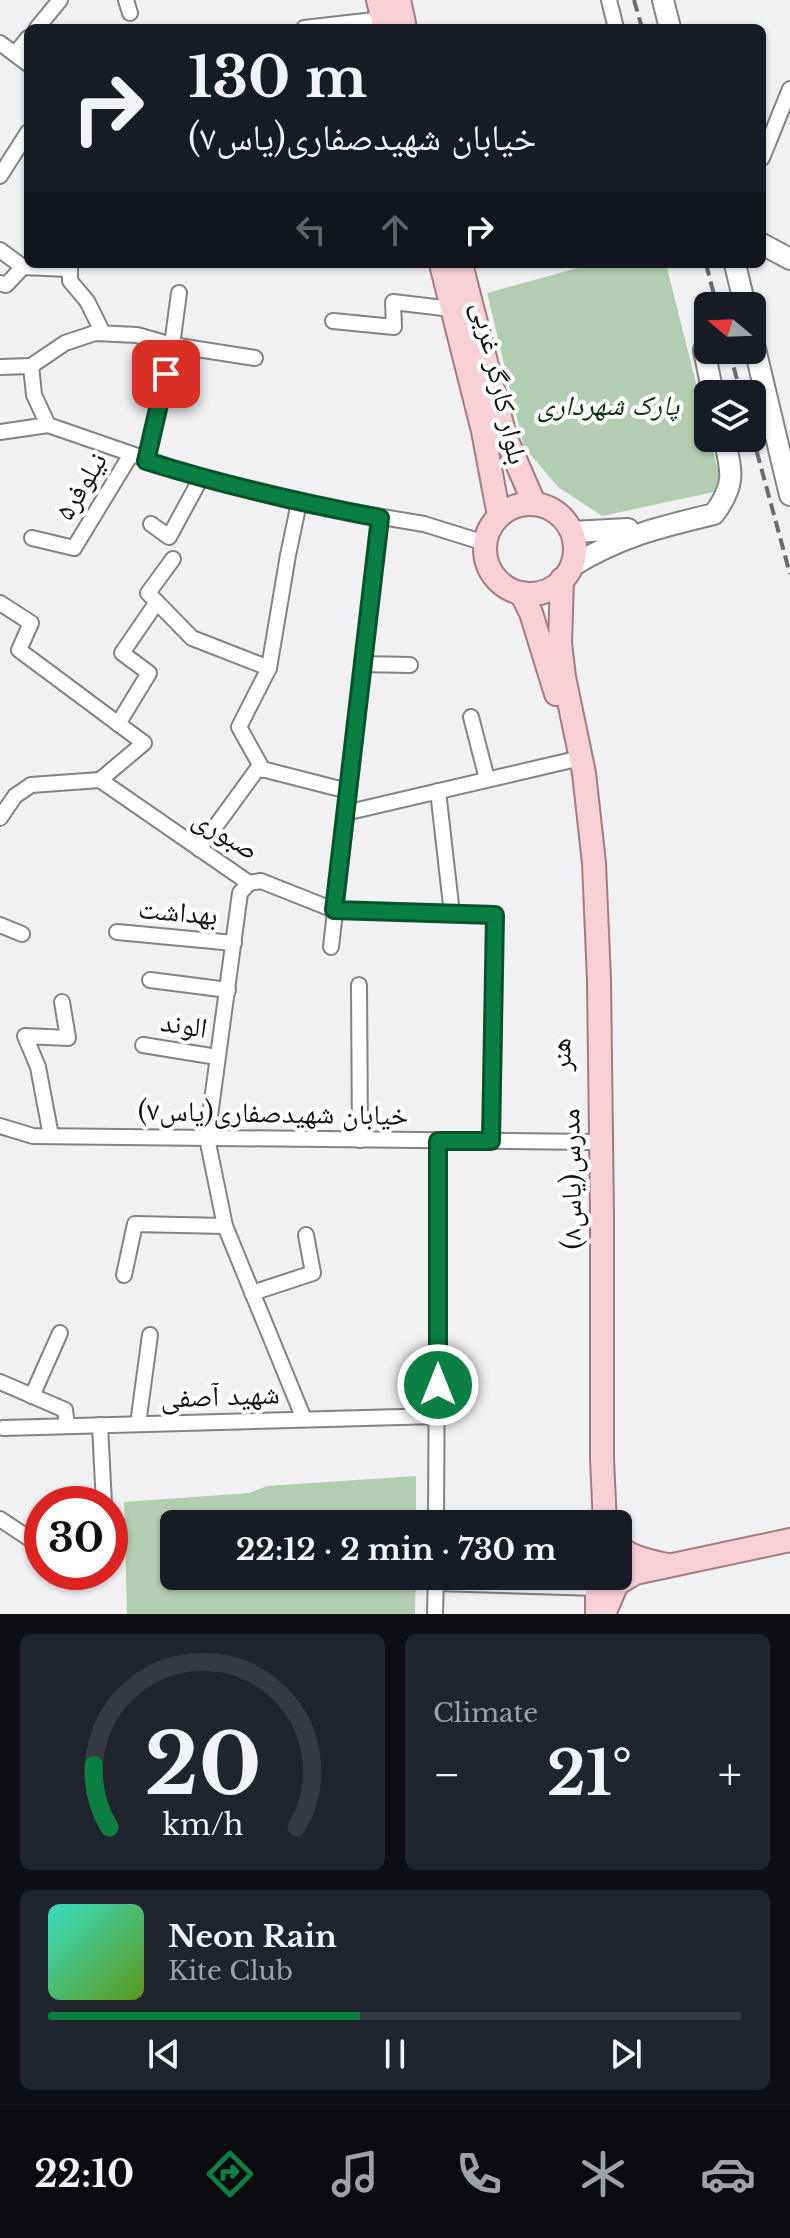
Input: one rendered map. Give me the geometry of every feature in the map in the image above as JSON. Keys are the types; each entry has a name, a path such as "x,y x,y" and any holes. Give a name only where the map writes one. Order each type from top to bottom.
{"main road":[{"path":"399,0 404,24"},
{"name":"بلوار کارگر غربی","path":"443,268 461,306 505,436 534,503"},
{"name":"بلوار کارگر غربی","path":"461,268 461,306 499,516"},
{"path":"534,503 554,511 572,532 574,548 567,572 555,586 539,593 521,593 508,589 489,569 485,543 490,528 499,516 511,508 534,503"},
{"name":"مدرس(یاس۸)","path":"567,572 560,643 584,773 594,863 600,1043 604,1510"},
{"name":"هنر","path":"521,593 531,613 556,694 572,760 585,867 594,1142 596,1510"},
{"path":"604,1614 612,1591 623,1579 635,1573 790,1540"},
{"path":"632,1555 668,1565"},
{"path":"597,1590 597,1614"}],"street":[{"path":"40,24 60,0"},
{"path":"609,0 615,24"},
{"path":"663,0 669,24"},
{"path":"330,24 382,16"},
{"path":"0,43 24,61"},
{"path":"15,54 24,43"},
{"path":"766,148 790,89"},
{"path":"0,176 24,138"},
{"path":"766,246 790,259"},
{"path":"0,250 23,267 6,285 0,283"},
{"path":"69,268 70,281 87,301 103,333"},
{"path":"724,268 730,292"},
{"path":"736,268 742,292"},
{"path":"146,461 172,345 179,293"},
{"path":"333,321 394,327 393,302 461,306"},
{"path":"0,367 31,366 65,343 95,333 137,335 172,345 255,358"},
{"path":"746,364 776,474 789,488"},
{"path":"759,364 789,488"},
{"path":"31,366 34,395 48,425"},
{"path":"0,432 48,425 130,456 201,478 299,503 424,524 485,543"},
{"path":"567,572 607,545 660,527 714,514 727,496 733,474 728,452"},
{"name":"نیلوفر۵","path":"32,538 74,548 130,456"},
{"path":"151,524 169,537 201,478"},
{"path":"263,770 239,727 269,668 299,503"},
{"path":"331,947 380,518"},
{"path":"572,532 660,527"},
{"path":"173,559 148,593 192,638 269,668"},
{"path":"118,724 149,673 122,653 157,602"},
{"path":"0,603 31,623 19,650 144,743 100,780 31,785 15,796 0,818"},
{"path":"362,664 410,665"},
{"path":"471,717 487,779"},
{"path":"345,813 572,760"},
{"path":"199,849 258,768 348,791"},
{"name":"صبوری","path":"100,780 249,883 261,881 334,910 495,915 491,1141"},
{"path":"438,791 452,914"},
{"path":"249,883 240,893 207,1138 225,1226 304,1419"},
{"path":"0,925 22,934"},
{"name":"بهداشت","path":"117,932 234,943"},
{"path":"150,980 228,990"},
{"path":"359,985 360,1140"},
{"path":"51,1136 38,1067 25,1036 68,1038 62,1002"},
{"name":"الوند","path":"143,1045 217,1057"},
{"name":"خیابان شهیدصفاری(یاس۷)","path":"0,1126 33,1136 594,1142"},
{"path":"436,1510 438,1141"},
{"path":"124,1275 135,1224 225,1226"},
{"path":"252,1293 313,1273 306,1235"},
{"path":"32,1396 60,1333"},
{"path":"138,1424 150,1335"},
{"path":"0,1382 65,1410 67,1426"},
{"name":"شهید آصفی","path":"3,1428 438,1416"},
{"path":"100,1425 103,1486"},
{"path":"0,1519 24,1535"},
{"path":"435,1614 436,1590"}],"green space":[{"name":"پارک شهرداری","path":"578,268 667,268 695,380 694,452 713,452 723,490 602,516 558,487 524,447 487,293"},
{"path":"416,1476 416,1510 160,1510 160,1590 416,1590 415,1614 127,1614 128,1502 249,1493 267,1486"}],"railway":[{"path":"634,0 641,24"},
{"path":"707,268 713,292"},
{"path":"733,364 737,380"},
{"path":"757,452 790,574"}],"route":[{"path":"166,374 146,461 299,503 380,518 334,910 495,915 491,1141 438,1141 438,1385"}]}
